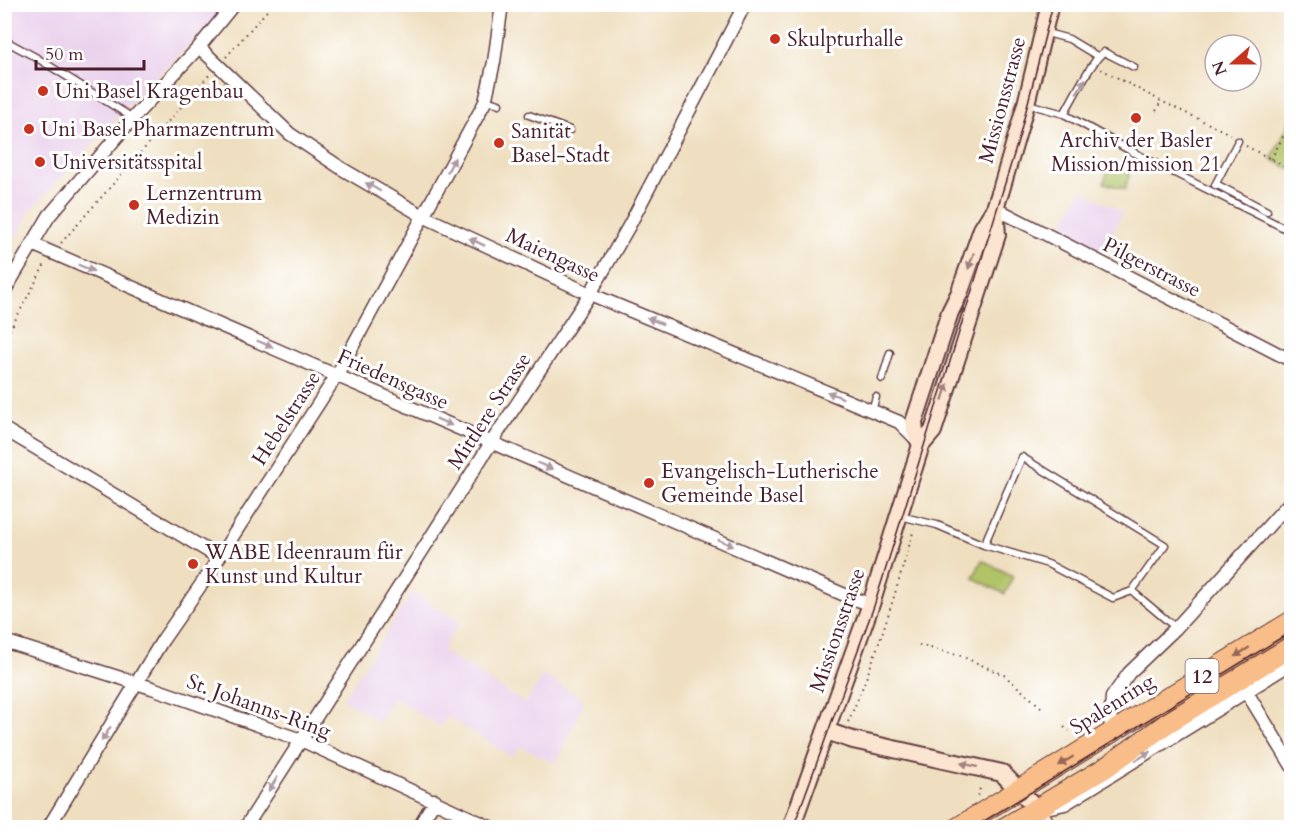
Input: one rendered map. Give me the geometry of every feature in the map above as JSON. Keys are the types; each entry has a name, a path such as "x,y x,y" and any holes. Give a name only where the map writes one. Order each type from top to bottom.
{"main road":[{"name":"Missionsstrasse","path":"791,828 872,604 921,445 915,432 915,422 950,312 959,294 982,229 995,208 1026,104 1050,4"},
{"name":"Spalenring","path":"957,828 1292,621"},
{"name":"12","path":"1004,828 1105,768 1166,724 1292,646"},
{"path":"826,731 853,740 1002,773 1036,808 1048,828"}],"street":[{"path":"4,292 49,216 133,118 199,47 234,4"},
{"name":"Hebelstrasse","path":"48,828 162,640 337,375 485,100 494,62 502,4"},
{"name":"Mittlere Strasse","path":"245,828 590,294 629,226 745,4"},
{"name":"Maiengasse","path":"199,47 290,134 344,170 423,216 590,294 899,422 921,445"},
{"name":"Pilgerstrasse","path":"995,208 1292,361"},
{"name":"Friedensgasse","path":"32,244 872,604"},
{"path":"4,429 218,557"},
{"path":"1112,732 1110,721 1112,697 1129,673 1176,628 1292,500"},
{"name":"St. Johanns-Ring","path":"4,641 301,740 492,828"},
{"path":"1036,808 1052,808 1065,804 1292,663"},
{"path":"1246,692 1292,766"},
{"path":"418,828 435,800"}],"lane":[{"path":"1043,32 1069,39 1097,56"},
{"path":"4,40 133,118"},
{"path":"1064,114 1094,65 1097,56 1104,52 1134,67"},
{"path":"485,100 500,104"},
{"path":"1026,104 1064,114 1129,150 1292,232"},
{"path":"529,115 570,130"},
{"path":"1212,191 1238,141"},
{"path":"1216,184 1267,211"},
{"path":"882,379 890,352"},
{"path":"872,410 876,397"},
{"path":"899,516 937,525 984,545 1048,564 1113,598 1132,591 1165,545 1022,457 984,545"},
{"path":"1132,591 1176,628"}],"path":[{"path":"4,341 51,253 273,4"},
{"path":"1094,65 1161,101 1226,130 1238,141 1292,170"},
{"path":"1156,111 1161,101"},
{"path":"1271,159 1292,120"},
{"path":"1280,226 1292,204"},
{"path":"846,728 885,636 917,520"},
{"path":"920,645 961,656 1004,675 1042,708"},
{"path":"1065,727 1069,730"}],"shaded area":[{"name":"Universitätsspital","path":"5,5 228,5 120,114 30,211 5,256"},
{"path":"1081,190 1123,212 1102,253 1060,231"},
{"path":"413,592 460,622 442,650 525,704 543,675 585,700 556,764 520,746 512,757 447,716 440,727 394,697 379,722 343,699"}],"green space":[{"path":"1291,120 1291,170 1271,159"},
{"path":"1109,166 1130,172 1125,189 1104,183"},
{"path":"982,560 1013,576 1005,594 973,578"}],"tram line":[{"path":"793,828 874,606 1019,138 1053,4"},
{"path":"973,828 1292,631"}],"place":[{"name":"Skulpturhalle","path":"775,39"},
{"name":"Uni Basel Kragenbau","path":"43,91"},
{"name":"Archiv der Basler Mission/mission 21","path":"1136,118"},
{"name":"Uni Basel Pharmazentrum","path":"29,129"},
{"name":"Sanität Basel-Stadt","path":"499,143"},
{"name":"Universitätsspital","path":"40,162"},
{"name":"Lernzentrum Medizin","path":"134,205"},
{"name":"Evangelisch-Lutherische Gemeinde Basel","path":"649,483"},
{"name":"WABE Ideenraum für Kunst und Kultur","path":"193,564"}]}
